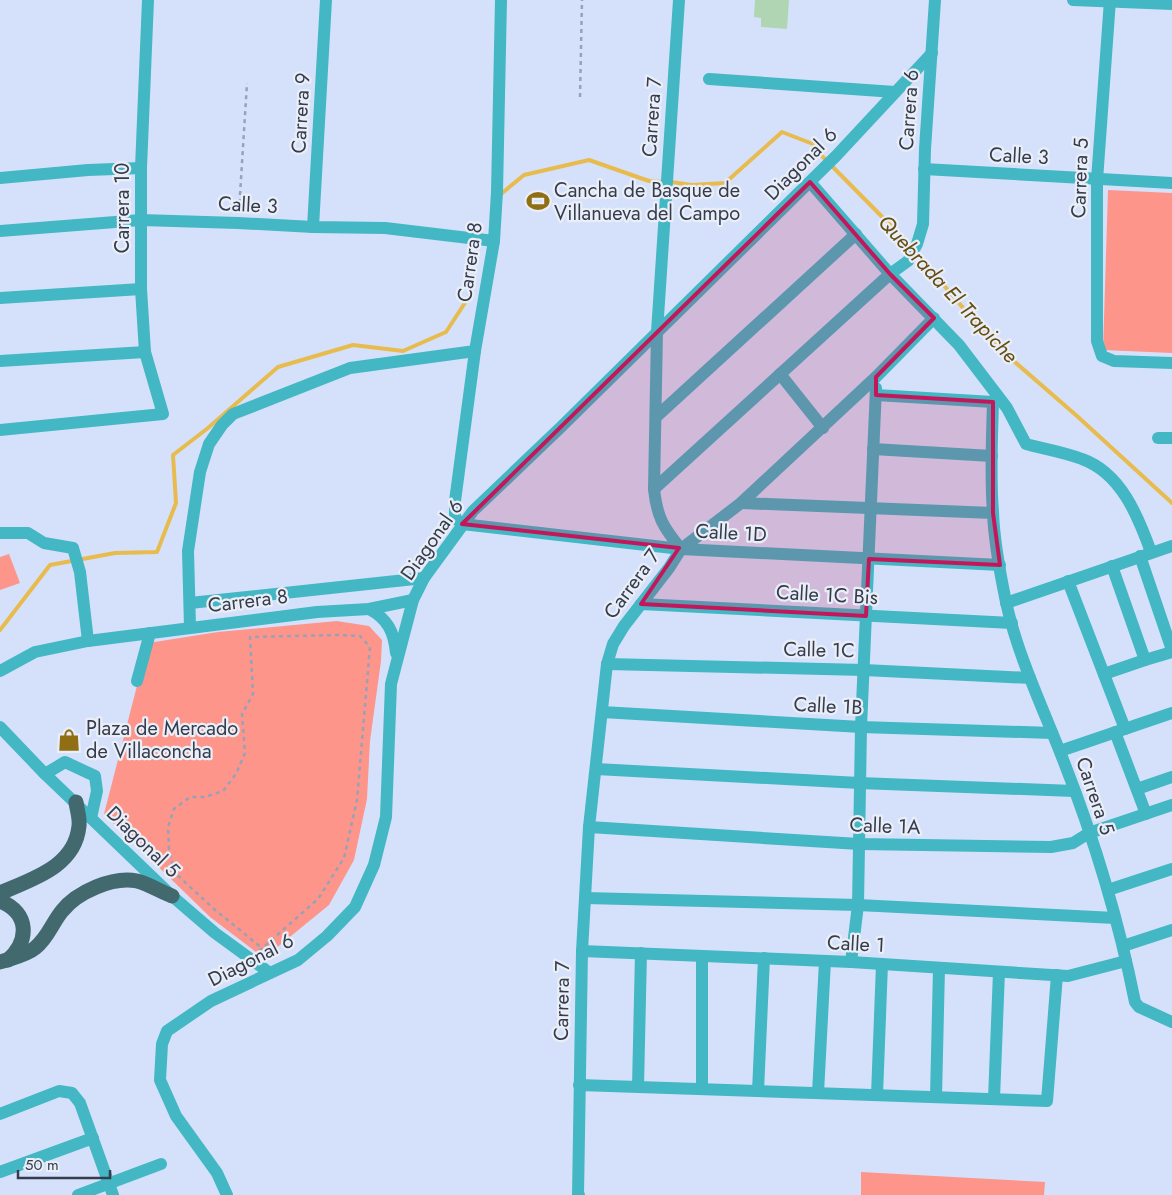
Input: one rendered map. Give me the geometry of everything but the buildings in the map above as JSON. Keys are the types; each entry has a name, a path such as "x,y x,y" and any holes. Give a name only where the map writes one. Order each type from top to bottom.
{"highway":[{"path":"0,893 47,873 67,857 76,842 79,824 76,802"},
{"path":"4,961 23,956 36,948 47,936 62,910 96,887 118,881 137,881 172,896"},
{"path":"0,901 8,904 18,914 23,926 23,939 17,951 4,961"}],"street":[{"name":"Carrera 10","path":"0,430 163,414 145,352 141,289 141,168 148,0"},
{"name":"Carrera 9","path":"313,227 326,0"},
{"name":"Carrera 8","path":"462,524 455,518 455,501 475,351 494,241 498,192 501,0"},
{"name":"Carrera 7","path":"579,1195 582,951 589,827 607,664 614,644 624,626 669,568 680,549 662,523 658,513 654,489 657,332 679,0"},
{"name":"Carrera 6","path":"890,274 908,261 917,244 923,224 924,169 935,0"},
{"path":"1073,0 1172,4"},
{"name":"Carrera 5","path":"1110,1 1097,180 1097,340 1102,356 1114,362 1172,362"},
{"name":"Diagonal 6","path":"227,1195 216,1174 176,1116 160,1080 162,1044 167,1031 211,1001 298,960 327,936 355,907 374,865 386,817 391,684 413,600 424,578 473,510 810,182 932,53"},
{"path":"709,79 895,92"},
{"path":"0,178 88,170 141,168"},
{"name":"Calle 3","path":"924,169 1172,183"},
{"path":"810,182 890,274 959,345 1006,408 1026,444 1083,459 1105,471 1131,504 1172,651 1104,674"},
{"name":"Calle 3","path":"0,231 141,220 385,228 494,241"},
{"path":"656,417 856,234"},
{"path":"654,489 890,274"},
{"path":"0,298 141,289"},
{"path":"680,549 741,503 876,378 934,318"},
{"path":"190,627 188,551 200,472 209,444 222,425 233,414 350,368 475,351"},
{"path":"0,362 145,352"},
{"path":"780,374 823,428"},
{"path":"851,962 858,905 861,727 876,378"},
{"name":"Carrera 5","path":"876,395 993,402 993,513 1006,603 1030,678 1060,751 1108,890 1134,995 1139,1007 1172,1022"},
{"path":"1158,438 1172,438"},
{"path":"873,450 992,456"},
{"path":"741,503 993,513"},
{"name":"Calle 1D","path":"462,524 680,549 1000,565"},
{"path":"0,534 28,533 44,543 73,548 80,572 88,641 35,652 0,672"},
{"path":"1006,603 1172,546"},
{"path":"1112,566 1145,660"},
{"path":"190,603 424,578"},
{"path":"1068,581 1104,674 1146,814"},
{"name":"Carrera 8","path":"88,641 317,612 369,609 413,600"},
{"name":"Calle 1C Bis","path":"642,604 1012,623"},
{"path":"369,609 380,616 393,632 396,663"},
{"path":"137,681 150,633"},
{"name":"Calle 1C","path":"607,664 864,670 1030,678"},
{"name":"Calle 1B","path":"602,712 861,727 1052,734"},
{"path":"1060,751 1172,713"},
{"name":"Diagonal 5","path":"0,727 45,774 172,896 215,934 270,973"},
{"path":"45,774 65,762 96,776 97,791 90,818"},
{"path":"596,769 860,783 1074,791"},
{"path":"1137,789 1172,777"},
{"name":"Calle 1A","path":"589,827 859,844 1051,847 1074,843 1089,833 1172,805"},
{"path":"1108,890 1172,869"},
{"path":"585,898 858,905 1115,918"},
{"path":"1123,946 1172,930"},
{"name":"Calle 1","path":"582,951 851,962 1068,976 1126,964"},
{"path":"638,1087 641,953"},
{"path":"702,956 702,1089"},
{"path":"758,1091 764,958"},
{"path":"818,1093 825,961"},
{"path":"877,1095 882,964"},
{"path":"936,1097 940,968"},
{"path":"994,1099 999,972"},
{"path":"580,1085 1047,1101 1057,975"},
{"path":"0,1114 59,1090 68,1091 77,1097 110,1189"},
{"path":"0,1172 93,1138"},
{"path":"78,1195 110,1189 161,1164"}],"path":[{"path":"580,97 582,0"},
{"path":"238,222 248,83"},
{"path":"251,960 318,899 344,858 357,800 370,647 360,636 337,634 250,637 253,694 242,714 245,753 236,774 223,791 205,796 190,797 174,809 168,827 169,849 174,872 214,909 262,948"}],"highlighted area":[{"path":"810,182 890,274 934,318 876,377 876,395 993,402 993,513 1000,565 869,559 866,616 641,604 679,548 462,524"}],"shaded area":[{"path":"1108,190 1172,193 1172,353 1103,350"},
{"path":"9,554 20,583 0,590 0,557"},
{"path":"337,621 369,626 382,640 370,741 367,799 354,860 329,905 264,958 210,917 104,814 148,643 218,632"},
{"path":"861,1172 1045,1182 1044,1195 861,1195"}],"waterway":[{"name":"Quebrada El Trapiche","path":"671,182 692,185 725,183 782,132 813,144 818,152 907,242 993,343 1077,416 1172,503"},
{"path":"501,194 524,175 589,160 649,181 663,182"},
{"path":"0,630 50,565 115,553 157,552 176,503 173,455 208,428 278,367 353,345 403,351 446,332 472,292"}],"place":[{"name":"Cancha de Basque de Villanueva del Campo","path":"538,201"},
{"name":"Plaza de Mercado de Villaconcha","path":"69,740"}]}
